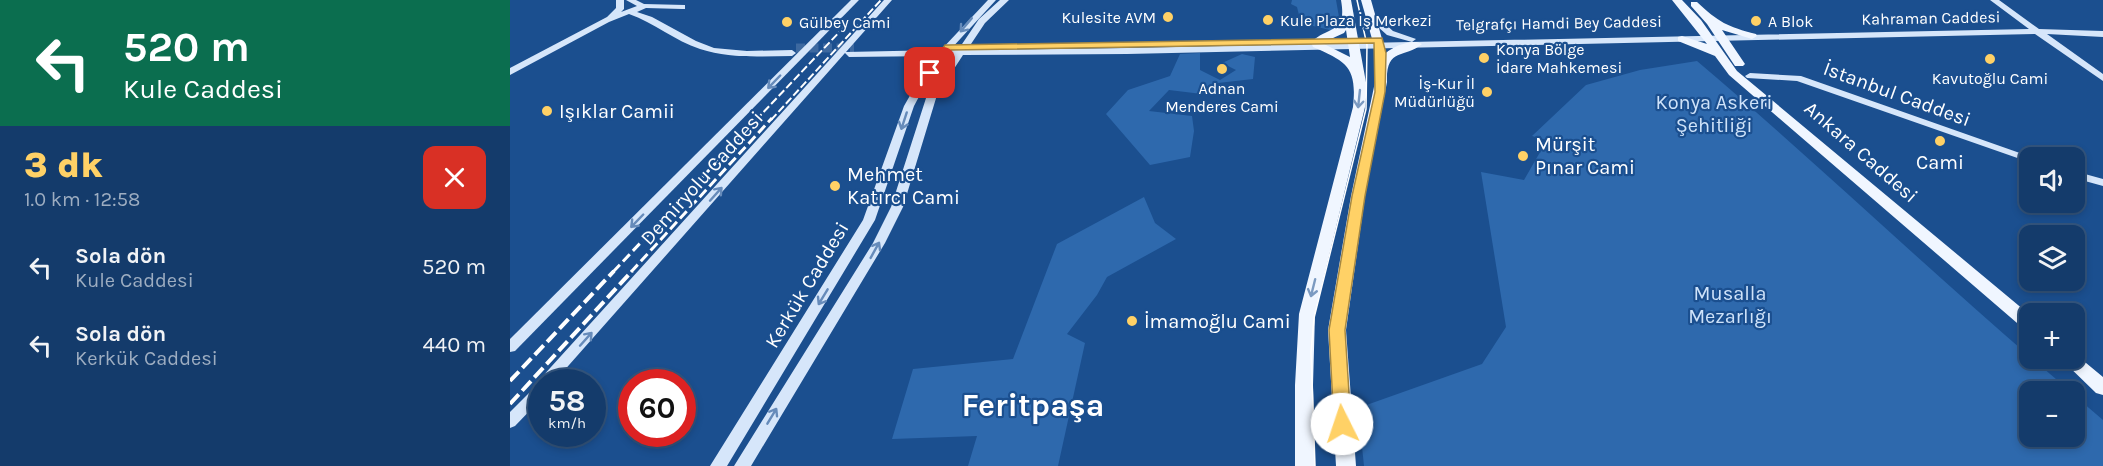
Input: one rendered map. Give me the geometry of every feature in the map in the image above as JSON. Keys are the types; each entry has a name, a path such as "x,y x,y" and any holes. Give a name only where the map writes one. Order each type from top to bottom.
{"main road":[{"path":"620,0 624,11"},
{"path":"609,19 643,9 699,40 716,45 794,50 717,51 694,43 643,9 630,0"},
{"name":"Demiryolu Caddesi","path":"510,348 855,0"},
{"name":"Demiryolu Caddesi","path":"558,369 888,0"},
{"path":"954,50 972,18 992,0"},
{"path":"954,50 973,35 982,21 1005,0"},
{"name":"Ankara Caddesi","path":"1677,0 1703,21"},
{"name":"Ankara Caddesi","path":"1691,0 1726,54 1733,74 2019,316"},
{"path":"1994,0 2103,78"},
{"path":"510,72 624,11 682,7 666,13 663,20"},
{"path":"852,51 1317,43 1340,31 1348,7"},
{"path":"1305,466 1304,385 1307,314 1359,107 1358,70 1348,7"},
{"path":"1346,466 1337,330 1358,196 1380,92 1379,43 1368,8"},
{"name":"Telgrafçı Hamdi Bey Caddesi","path":"1368,8 1390,33 1413,39 1680,38"},
{"path":"1680,38 1692,32 1703,21 1754,36"},
{"name":"Kahraman Caddesi","path":"1715,37 2037,31 2103,34"},
{"path":"973,35 978,41 998,48"},
{"path":"1680,38 1726,54 1738,42 1754,36"},
{"name":"Telgrafçı Hamdi Bey Caddesi","path":"1317,43 1417,44 1715,37"},
{"path":"954,50 1317,43 1341,55 1358,70"},
{"path":"1381,68 1394,51 1417,44"},
{"name":"Kerkük Caddesi","path":"718,466 869,220 880,197 909,105 954,50"},
{"name":"Kerkük Caddesi","path":"742,466 879,243 897,207 932,95 954,50"},
{"name":"Ankara Caddesi","path":"1726,54 2019,305"},
{"name":"İstanbul Caddesi","path":"1750,76 1798,78 1813,82 2019,155"},
{"path":"2085,177 2103,183"},
{"path":"2085,360 2103,375"},
{"path":"2081,369 2103,388"},
{"path":"510,422 528,403"}],"green space":[{"path":"1292,0 1336,0 1339,17 1334,31 1301,23 1297,7 1291,4"},
{"path":"1200,53 1200,70 1220,80 1236,70 1222,63 1242,54 1255,57 1253,79 1218,83 1202,94 1169,90 1149,111 1192,116 1194,131 1190,157 1150,165 1106,114 1128,90 1170,76 1180,54"},
{"name":"Musalla Mezarlığı","path":"1697,61 2019,347 2019,369 2044,369 2058,381 2019,381 2019,447 2085,447 2085,405 2103,420 2103,466 1364,466 1358,408 1482,364 1506,327 1481,172 1524,180 1547,140 1532,136 1586,85 1640,70"},
{"path":"1144,197 1155,223 1176,239 1107,277 1097,295 1067,334 1085,343 1058,466 968,466 977,436 892,439 913,369 1013,359 1057,244"}],"tunnel":[{"path":"796,48 854,48"}],"tram line":[{"path":"1315,466 1311,352 1314,318 1366,109 1367,45 1357,0"}],"railway":[{"path":"771,120 881,0"},
{"path":"756,120 847,24"},
{"path":"613,272 758,118"},
{"path":"631,272 772,118"},
{"path":"510,381 614,271"},
{"path":"510,404 632,271"}],"place":[{"name":"Kulesite AVM","path":"1168,17"},
{"name":"Kule Plaza İş Merkezi","path":"1268,20"},
{"name":"A Blok","path":"1756,21"},
{"name":"Gülbey Cami","path":"787,22"},
{"name":"Konya Bölge İdare Mahkemesi","path":"1484,58"},
{"name":"Kavutoğlu Cami","path":"1990,59"},
{"name":"Adnan Menderes Cami","path":"1222,69"},
{"name":"İş-Kur İl Müdürlüğü","path":"1487,92"},
{"name":"Işıklar Camii","path":"547,111"},
{"name":"Cami","path":"1940,141"},
{"name":"Mürşit Pınar Cami","path":"1523,156"},
{"name":"Mehmet Katırcı Cami","path":"835,186"},
{"name":"İmamoğlu Cami","path":"1132,321"}],"district":[{"name":"Feritpaşa","path":"1033,405"}],"route":[{"path":"930,73 948,48 1379,40 1380,92 1358,196 1337,330 1342,424"}],"park label":[{"name":"Konya Askeri Şehitliği","path":"1714,114"}]}
